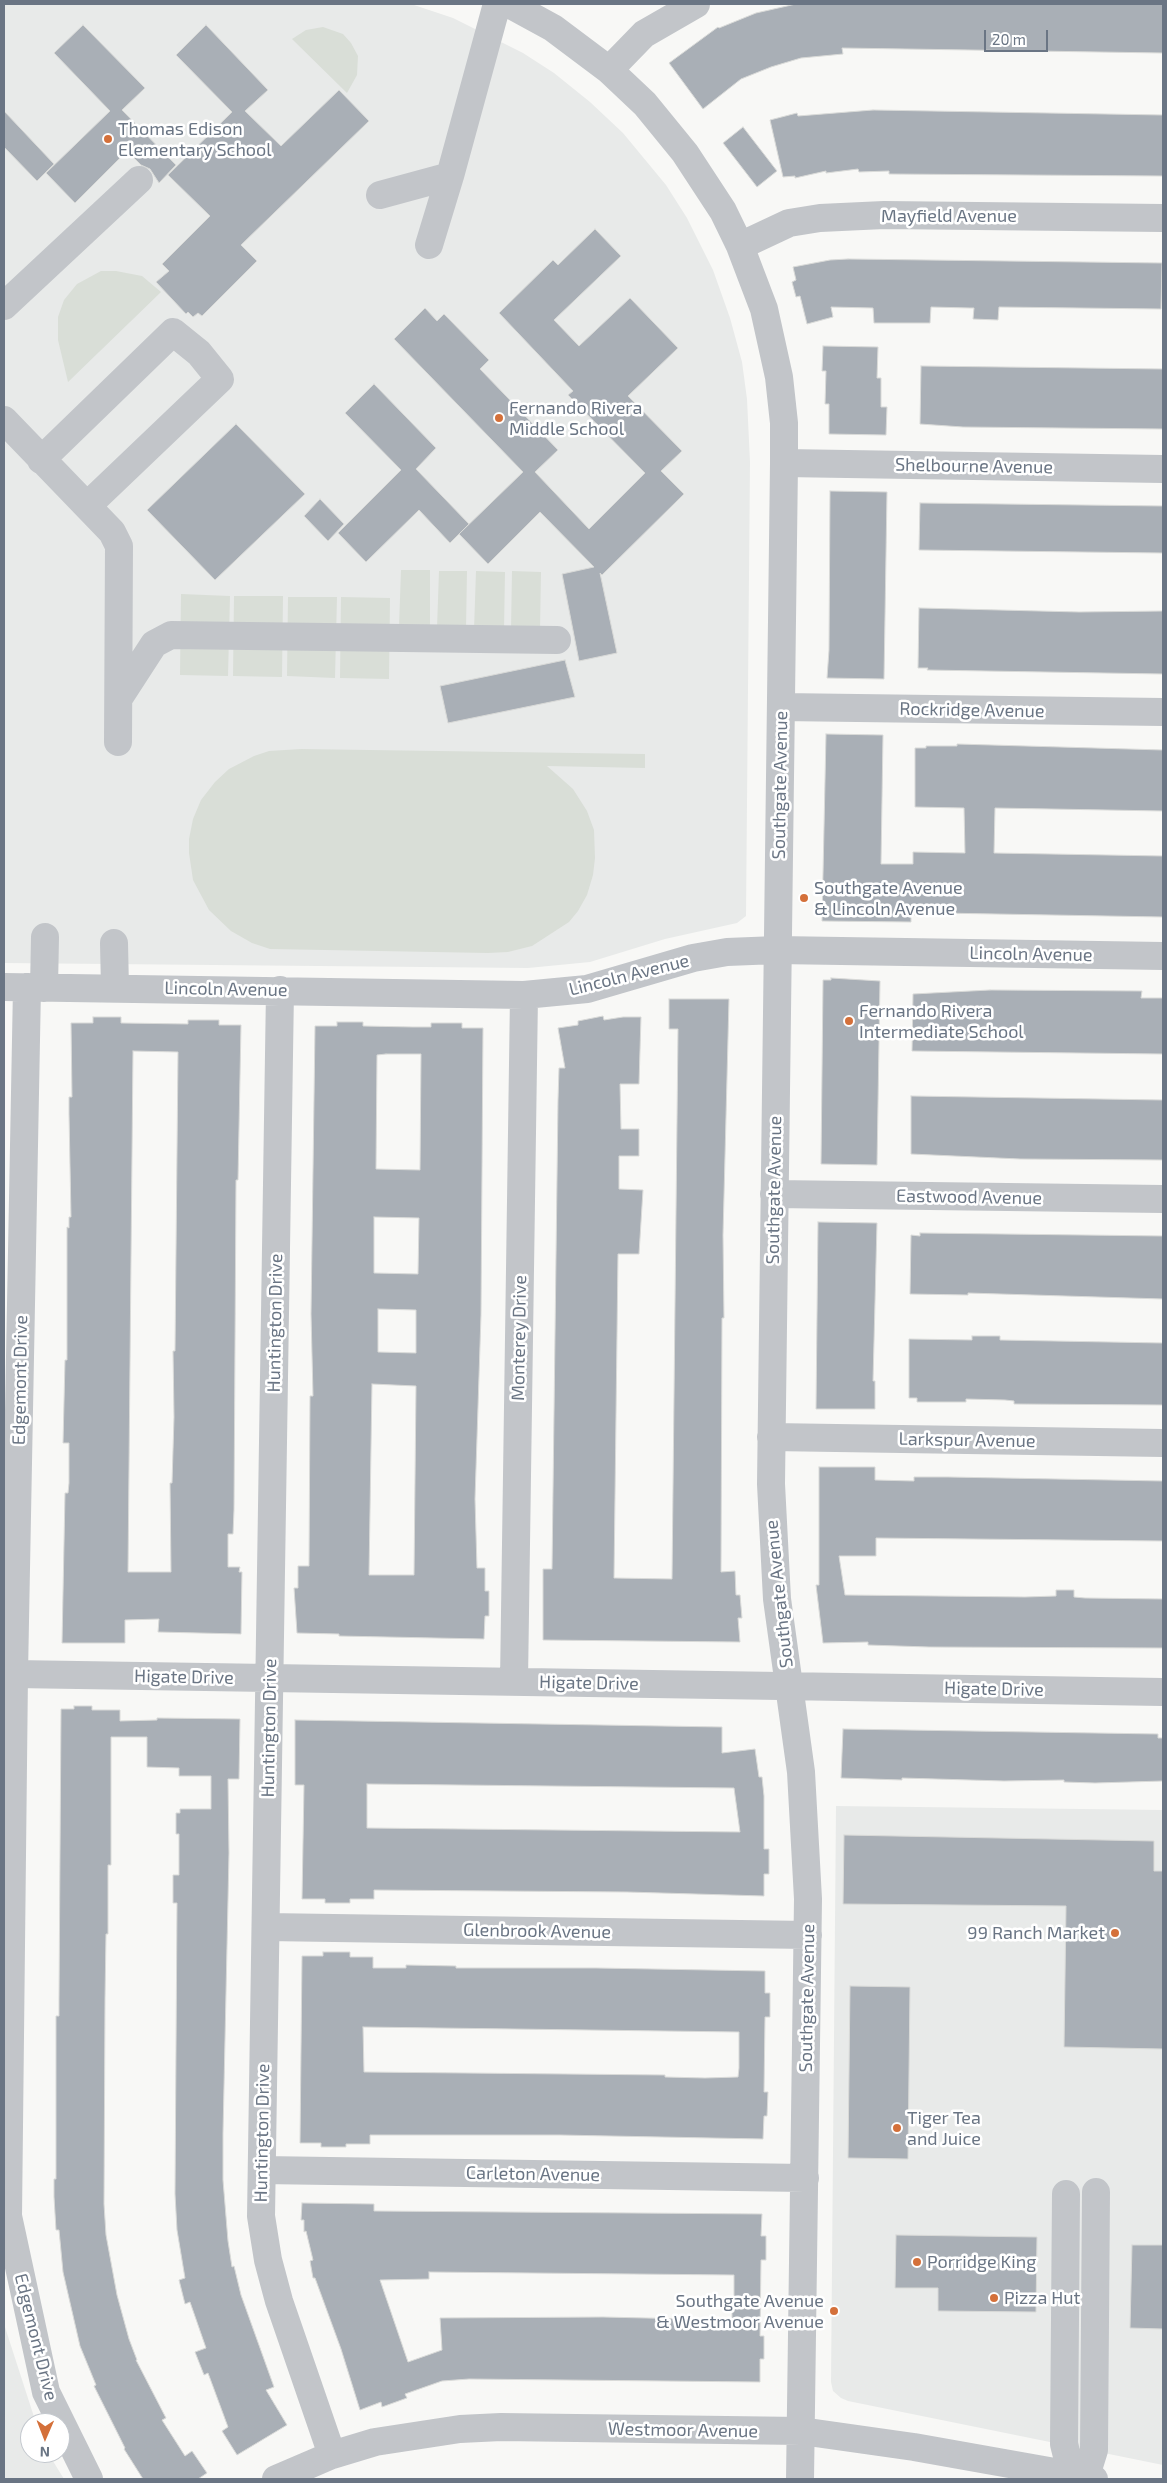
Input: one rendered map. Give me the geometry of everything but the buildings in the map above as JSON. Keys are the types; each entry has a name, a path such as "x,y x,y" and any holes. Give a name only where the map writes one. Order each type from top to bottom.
{"street":[{"path":"429,244 450,176 497,4"},
{"name":"Southgate Avenue","path":"509,4 553,28 609,70 645,104 678,144 717,201 740,246 756,286 775,354 782,400 784,463 770,1437 774,1554 804,1818 808,1935 800,2479"},
{"path":"609,70 644,34 696,4"},
{"path":"380,195 450,176"},
{"path":"4,306 138,180"},
{"name":"Mayfield Avenue","path":"740,246 789,223 820,218 884,214 1163,218"},
{"path":"41,460 172,332 199,353 220,379 87,506"},
{"path":"4,420 112,532 120,546 118,742"},
{"name":"Shelbourne Avenue","path":"784,463 1163,469"},
{"path":"119,698 154,644 171,635 557,640"},
{"name":"Rockridge Avenue","path":"781,707 1163,712"},
{"name":"Edgemont Drive","path":"45,937 25,987 10,1519 14,1674 8,2216 12,2269 46,2392 89,2479"},
{"path":"114,943 115,988"},
{"name":"Lincoln Avenue","path":"25,987 524,994 587,988 694,958 726,952 777,950 1163,956"},
{"name":"Huntington Drive","path":"280,990 261,2216 268,2260 279,2301 332,2455"},
{"name":"Monterey Drive","path":"514,1681 524,994"},
{"name":"Eastwood Avenue","path":"774,1194 1163,1199"},
{"name":"Larkspur Avenue","path":"770,1437 1163,1443"},
{"name":"Higate Drive","path":"14,1674 1163,1692"},
{"name":"Glenbrook Avenue","path":"266,1927 808,1935"},
{"name":"Carleton Avenue","path":"262,2170 805,2178"},
{"path":"1088,2479 1094,2450 1096,2192"},
{"path":"1066,2194 1064,2444 1067,2456 1088,2479"},
{"name":"Westmoor Avenue","path":"276,2479 332,2455 374,2442 460,2429 801,2431 914,2447 1088,2479"}],"shaded area":[{"path":"4,4 411,4 453,18 523,53 554,73 590,102 623,133 666,185 687,218 713,270 730,318 742,362 747,399 750,462 746,916 737,923 665,939 590,962 528,968 4,963"},
{"path":"323,27 343,34 351,43 358,56 357,75 347,93 292,39 306,30"},
{"path":"101,271 116,271 142,276 161,292 68,382 58,340 58,317 64,300 77,284"},
{"path":"401,570 430,570 430,628 399,627"},
{"path":"439,571 467,571 466,629 437,628"},
{"path":"476,571 505,572 504,630 474,630"},
{"path":"512,571 541,572 540,630 511,630"},
{"path":"181,594 230,596 228,676 180,675"},
{"path":"234,596 283,596 282,677 233,676"},
{"path":"288,597 337,597 335,678 287,676"},
{"path":"341,597 390,598 389,679 340,678"},
{"path":"301,749 645,754 645,768 547,766 573,789 587,811 594,830 595,858 593,875 587,895 578,911 569,922 532,946 508,952 488,953 270,949 252,943 231,931 209,910 193,880 189,839 193,819 201,800 215,782 229,769 254,756 269,751"},
{"path":"836,1806 1163,1810 1163,2465 848,2401 833,2391 831,2382"},
{"path":"4,2324 33,2413 20,2413 20,2463 54,2463 64,2479 4,2479"}],"place":[{"name":"Thomas Edison Elementary School","path":"108,139"},
{"name":"Fernando Rivera Middle School","path":"499,418"},
{"name":"Southgate Avenue & Lincoln Avenue","path":"804,898"},
{"name":"Fernando Rivera Intermediate School","path":"849,1021"},
{"name":"99 Ranch Market","path":"1115,1933"},
{"name":"Tiger Tea and Juice","path":"897,2128"},
{"name":"Porridge King","path":"917,2262"},
{"name":"Pizza Hut","path":"994,2298"},
{"name":"Southgate Avenue & Westmoor Avenue","path":"834,2311"}]}
